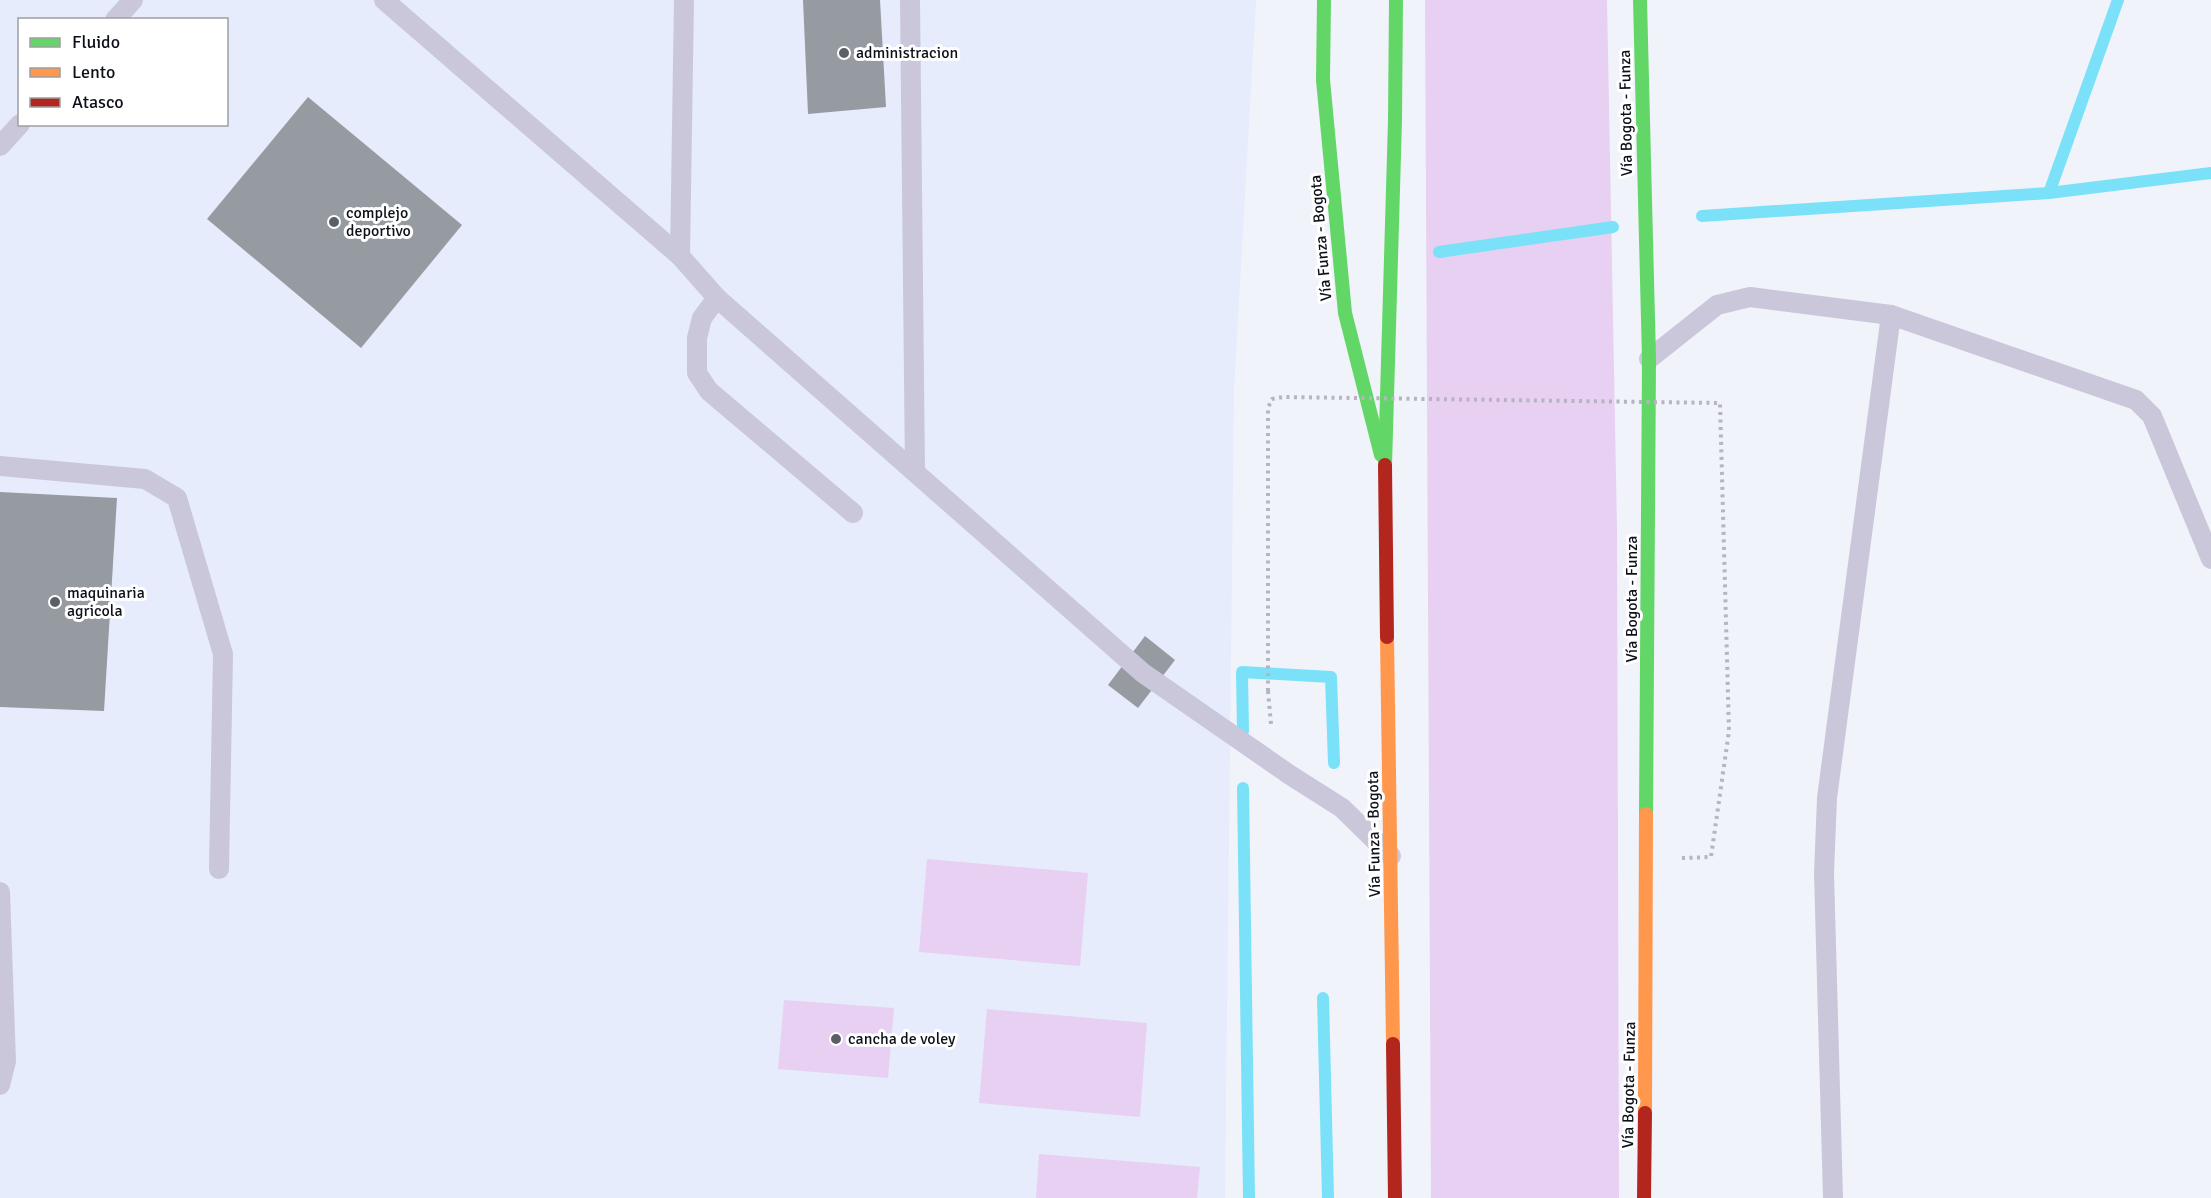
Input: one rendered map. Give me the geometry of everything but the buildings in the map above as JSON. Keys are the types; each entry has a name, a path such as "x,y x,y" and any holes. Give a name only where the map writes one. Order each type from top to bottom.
{"main road":[{"name":"Vía Funza - Bogota","path":"1324,0 1323,80 1345,313 1385,469"},
{"name":"Vía Funza - Bogota","path":"1395,1198 1385,469 1395,120 1396,0"},
{"name":"Vía Bogota - Funza","path":"1640,0 1649,358 1648,860 1644,1198"}],"lane":[{"path":"117,18 133,0"},
{"path":"384,0 680,256 717,298 1143,673 1290,775 1342,808 1391,856"},
{"path":"680,256 684,0"},
{"path":"910,0 915,472"},
{"path":"0,146 18,126"},
{"path":"1649,358 1718,305 1750,297 1891,315 2136,400 2152,416 2211,559"},
{"path":"717,298 702,318 696,338 697,373 709,392 853,513"},
{"path":"1833,1198 1824,873 1827,798 1891,315"},
{"path":"0,466 145,479 177,498 223,654 219,869"},
{"path":"0,892 6,1061 0,1085"}],"path":[{"path":"1268,691 1268,408 1272,399 1284,396 1720,403 1729,731 1710,857 1648,860"}],"shaded area":[{"path":"0,0 1256,0 1234,390 1225,1198 0,1198"},
{"path":"1425,0 1607,0 1617,529 1619,1198 1431,1198"},
{"path":"927,859 1088,873 1080,966 919,952"},
{"name":"cancha de voley","path":"784,1000 894,1008 888,1078 778,1069"},
{"path":"987,1009 1147,1023 1140,1117 979,1103"},
{"path":"1039,1154 1200,1167 1197,1198 1036,1198"}],"waterway":[{"path":"2049,193 2118,0"},
{"path":"1702,216 2049,193 2211,173"},
{"path":"1439,252 1613,227"},
{"path":"1243,731 1242,672 1331,677 1334,763"},
{"path":"1243,788 1249,1198"},
{"path":"1323,998 1328,1198"}],"traffic: fast":[{"path":"1324,0 1323,80 1345,313 1381,455"},
{"path":"1385,465 1395,120 1396,0"},
{"path":"1640,0 1649,359 1646,814"}],"traffic: slow":[{"path":"1387,637 1393,1044"},
{"path":"1645,1113 1646,814"}],"traffic: jam":[{"path":"1385,465 1387,637"},
{"path":"1393,1044 1395,1198"},
{"path":"1644,1198 1645,1113"}],"place":[{"name":"administracion","path":"844,53"},
{"name":"complejo deportivo","path":"334,222"},
{"name":"maquinaria agricola","path":"55,602"},
{"name":"cancha de voley","path":"836,1039"}]}
